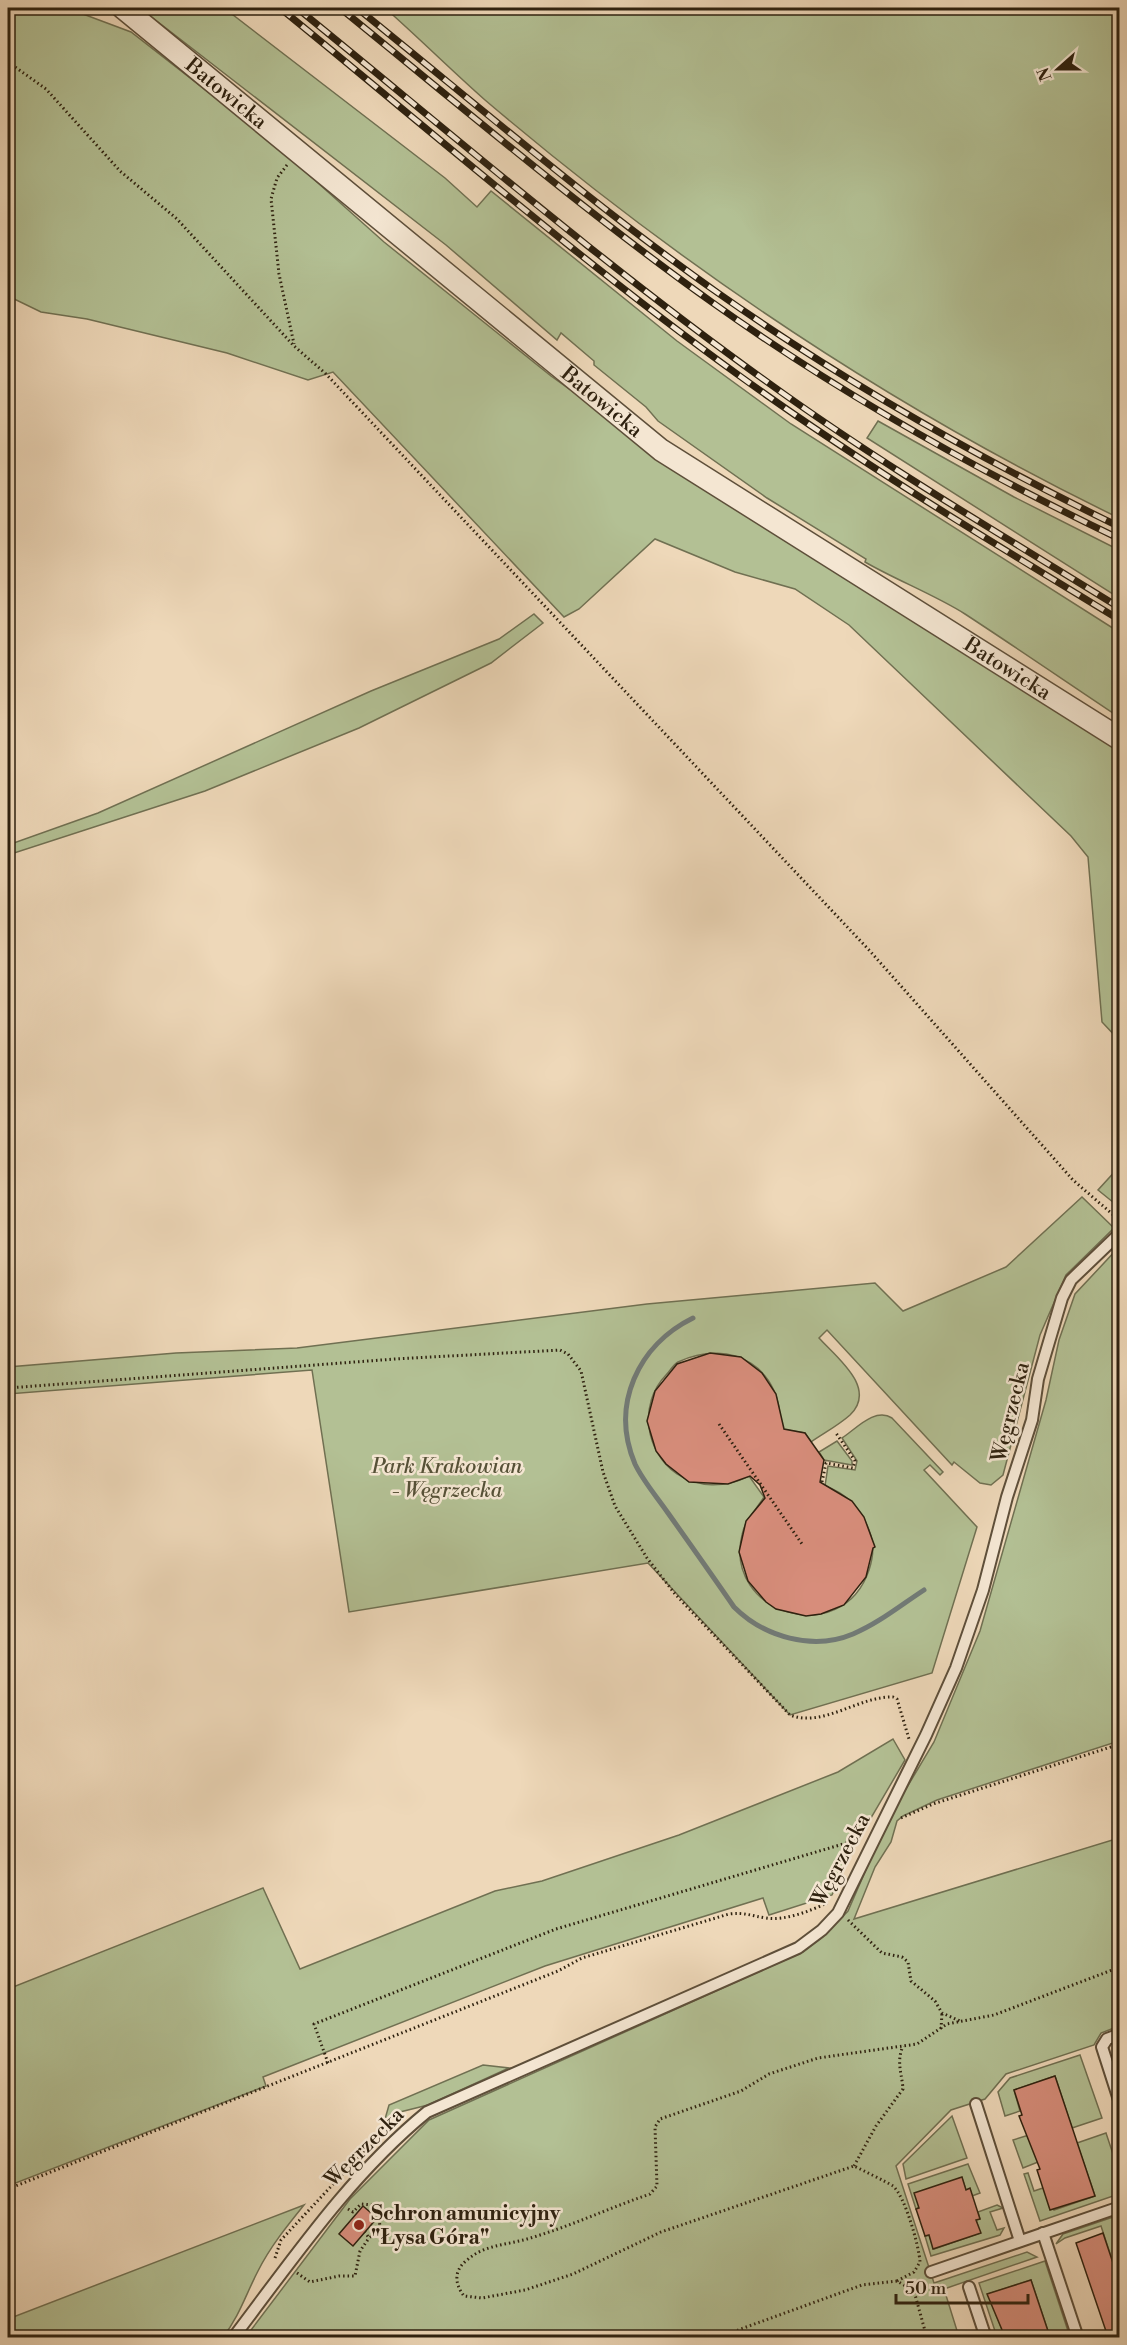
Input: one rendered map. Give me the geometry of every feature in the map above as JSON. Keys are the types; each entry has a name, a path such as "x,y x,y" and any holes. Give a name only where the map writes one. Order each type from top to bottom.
{"street":[{"name":"Batowicka","path":"123,8 661,450 1119,739"}],"lane":[{"name":"Węgrzecka","path":"233,2337 337,2201 406,2129 427,2112 798,1948 822,1930 840,1910 874,1837 921,1747 956,1668 983,1590 1007,1497 1032,1420 1038,1378 1062,1298 1071,1280 1119,1233"},
{"path":"1119,2034 1107,2039 1102,2047 1119,2103"},
{"path":"976,2104 1020,2241"},
{"path":"931,2272 1119,2207"},
{"path":"1042,2234 1078,2337"},
{"path":"969,2287 986,2337"}],"path":[{"path":"8,62 46,89 120,171 177,219 294,346 325,373 869,950 1073,1180 1119,1220"},
{"path":"294,346 279,274 271,199 277,178 298,150"},
{"path":"8,1388 457,1355 560,1350 575,1361 583,1377 603,1472 615,1506 647,1558 675,1594 790,1715 799,1719 810,1718 867,1701 893,1696 897,1700 910,1740 921,1747"},
{"path":"719,1424 802,1544"},
{"path":"822,1482 826,1463 853,1468 855,1461 836,1433"},
{"path":"885,1816 903,1818 933,1804 1119,1744"},
{"path":"328,2063 314,2024 556,1929 852,1840 874,1837"},
{"path":"8,2189 558,1971 582,1958 729,1914 744,1912 768,1918 786,1917 819,1907 847,1893"},
{"path":"840,1910 859,1933 882,1953 902,1957 908,1962 911,1981 935,2001 942,2013 941,2029"},
{"path":"904,2045 899,2054 903,2089 876,2126 854,2166 661,2232 573,2274 525,2290 482,2298 464,2296 456,2286 455,2278 464,2262 481,2250 527,2239 650,2194 657,2186 655,2127 660,2119 741,2091 770,2074 818,2058 904,2045 917,2044 947,2024 994,2015 1119,1967"},
{"path":"942,2013 960,2020"},
{"path":"716,2337 862,2285 897,2281 915,2272 920,2262 909,2220 898,2192 892,2185 854,2166"},
{"path":"289,2266 310,2283 339,2276 355,2276 360,2251 369,2238 380,2230 379,2212 373,2205 361,2204 353,2212 337,2201"},
{"path":"365,2232 369,2238"},
{"path":"897,2281 914,2290 927,2337"}],"green space":[{"path":"8,8 67,8 131,32 271,141 384,242 551,376 714,493 1119,751 1119,1040 1102,1022 1088,857 1071,836 849,625 795,589 735,572 655,539 579,609 564,617 333,372 308,380 227,353 87,319 41,312 8,296"},
{"path":"140,8 224,8 445,178 477,207 491,191 677,341 791,424 1119,632 1119,717 965,614 865,562 866,559 767,498 658,421 646,407 594,365 594,361 561,333 557,340 446,245"},
{"path":"385,8 1119,8 1119,518 951,429 869,380 710,276 559,161 485,100"},
{"path":"878,421 1014,497 1119,550 1119,598 867,438"},
{"path":"534,614 543,623 491,663 359,728 205,791 8,855 8,845 98,813 371,691 499,639"},
{"path":"1119,1167 1119,1207 1098,1190"},
{"name":"Park Krakowian - Węgrzecka","path":"1082,1197 1114,1228 1066,1275 1040,1335 1003,1475 991,1485 980,1483 954,1462 952,1465 827,1330 819,1338 844,1364 857,1384 859,1394 857,1405 850,1415 811,1442 805,1433 780,1429 779,1408 773,1389 764,1374 751,1363 735,1356 717,1353 698,1355 678,1362 657,1387 651,1400 649,1427 652,1441 666,1465 685,1479 703,1484 731,1483 749,1476 764,1497 748,1519 744,1529 741,1562 750,1585 767,1602 788,1612 812,1615 835,1609 855,1595 869,1570 873,1544 864,1518 848,1498 825,1486 828,1466 855,1470 857,1461 842,1438 872,1417 886,1415 892,1418 943,1472 940,1475 930,1465 924,1470 977,1527 932,1673 790,1715 648,1563 349,1612 312,1370 8,1394 8,1367 176,1353 297,1348 647,1304 875,1283 903,1311 1006,1267"},
{"path":"1119,1247 1119,1741 937,1800 903,1816 897,1821 891,1842 875,1867 854,1919 1119,1838 1119,2026 1101,2033 1094,2045 1006,2074 985,2099 951,2110 896,2166 934,2283 1027,2252 1037,2257 944,2289 959,2337 245,2338 350,2199 429,2120 803,1952 823,1937 848,1911 888,1819 934,1742 980,1631 1046,1400 1059,1340 1075,1294"},
{"path":"837,1441 852,1461 852,1465 824,1460 819,1452"},
{"path":"893,1739 905,1760 855,1845 832,1895 769,1915 763,1898 545,1966 263,2077 266,2086 8,2186 8,1989 263,1888 300,1969 495,1891 542,1881 679,1835 838,1772"},
{"path":"1080,2055 1102,2118 1072,2128 1055,2076 1014,2090 1020,2111 1005,2116 998,2092 1010,2078"},
{"path":"483,2065 509,2068 428,2105 400,2112 385,2119 389,2105"},
{"path":"952,2116 967,2158 906,2179 903,2164"},
{"path":"1106,2133 1119,2172 1119,2194 1040,2221 1024,2174 1028,2173 1034,2191 1046,2187 1054,2210 1095,2196 1077,2143"},
{"path":"1029,2135 1038,2162 1023,2168 1013,2140"},
{"path":"968,2164 980,2193 972,2196 970,2189 966,2190 962,2178 916,2209 908,2184"},
{"path":"304,2205 268,2254 223,2337 8,2337 8,2319"},
{"path":"997,2205 1003,2208 990,2212 997,2230 1004,2228 1000,2235 931,2256 925,2236 929,2235 934,2249 980,2233 976,2220 980,2219 978,2212"},
{"path":"1119,2215 1119,2281 1101,2226 1065,2238 1056,2244 1063,2234"},
{"path":"1045,2261 1070,2337 1050,2337 1031,2280 988,2294 1005,2337 997,2337 979,2283"}],"building":[{"path":"710,1353 741,1357 762,1373 776,1394 784,1429 805,1433 824,1460 820,1482 852,1501 864,1517 875,1547 866,1577 844,1605 821,1614 806,1616 776,1609 766,1602 748,1581 739,1552 746,1521 765,1498 760,1485 750,1476 728,1484 689,1482 666,1464 656,1451 647,1421 655,1391 677,1364"},
{"path":"1055,2076 1095,2196 1050,2210 1037,2170 1040,2169 1019,2116 1022,2115 1014,2090"},
{"path":"962,2177 966,2190 970,2188 980,2219 976,2220 981,2233 933,2249 929,2235 925,2236 916,2209 919,2208 914,2193"},
{"name":"Schron amunicyjny \"Łysa Góra\"","path":"363,2206 377,2218 353,2246 339,2234"},
{"path":"1103,2233 1119,2281 1119,2337 1108,2337 1076,2243"},
{"path":"1031,2280 1050,2337 1005,2337 987,2294"}],"waterway":[{"path":"693,1318 657,1344 634,1379 628,1399 626,1420 628,1442 642,1477 734,1607 746,1617 774,1633 806,1641 822,1641 838,1639 863,1630 924,1590"}],"railway":[{"path":"280,8 563,241 737,374 878,470 1120,620"},
{"path":"297,8 589,247 770,384 899,471 1120,608"},
{"path":"340,8 618,232 761,336 911,430 1014,486 1120,539"},
{"path":"357,8 535,154 626,225 766,326 865,389 965,447 1120,527"}],"place":[{"name":"Schron amunicyjny \"Łysa Góra\"","path":"359,2225"}]}
